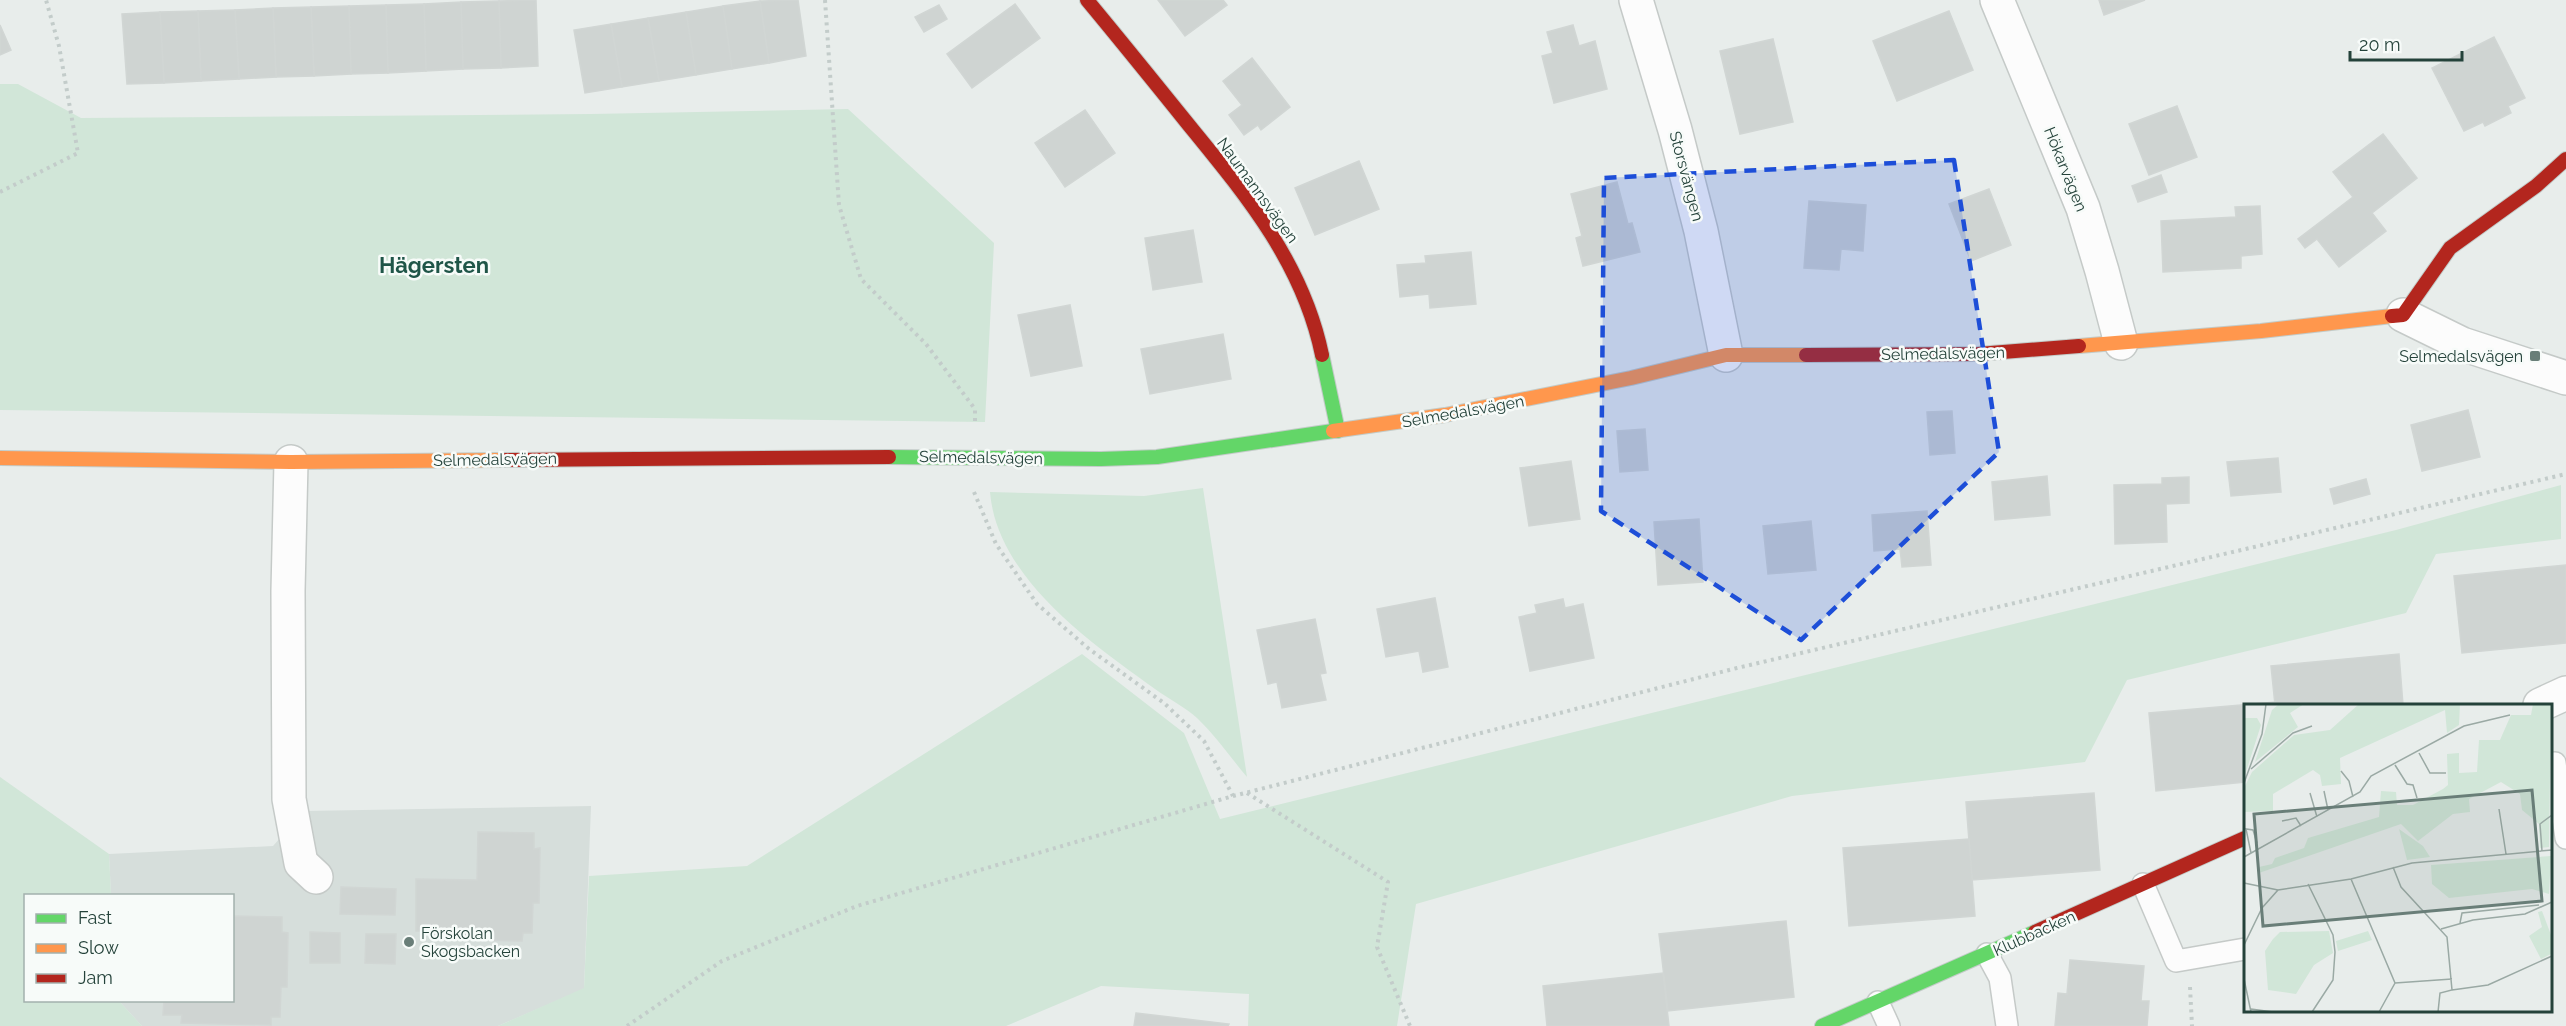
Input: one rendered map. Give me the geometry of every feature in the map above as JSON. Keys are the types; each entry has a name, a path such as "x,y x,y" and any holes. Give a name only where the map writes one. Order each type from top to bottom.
{"street":[{"name":"Naumannsvägen","path":"1088,0 1221,165 1281,246 1307,301 1321,349 1338,431"},
{"name":"Storsvängen","path":"1636,0 1675,130 1701,231 1726,355"},
{"name":"Hökarvägen","path":"1997,0 2083,208 2121,344"},
{"path":"2566,159 2536,186 2450,248 2403,315 2462,344 2566,378"},
{"name":"Selmedalsvägen","path":"0,458 291,462 963,456 1101,459 1157,457 1518,402 1726,355 1978,354 2121,344 2403,315"},
{"path":"291,462 288,591 289,799 301,864 316,877"},
{"path":"2542,704 2566,693"},
{"name":"Klubbacken","path":"1822,1026 2244,838"}],"lane":[{"path":"2555,763 2566,838"},
{"path":"2143,884 2176,961 2244,950"},
{"path":"1986,954 2000,978 2007,1026"},
{"path":"1878,1002 1889,1026"}],"path":[{"path":"0,192 78,153 59,46 46,0"},
{"path":"627,1026 722,961 857,906 1247,792 1737,668 2566,474"},
{"path":"1247,792 1388,882 1377,947 1410,1026"},
{"path":"2188,959 2192,1026"}],"highlighted area":[{"path":"1954,160 1999,452 1801,640 1601,511 1604,178"}],"shaded area":[{"name":"Förskolan Skogsbacken","path":"591,806 584,989 498,1026 142,1026 120,1002 234,1002 234,894 111,894 109,854 273,846 304,811"}],"green space":[{"path":"0,84 18,84 81,118 591,114 848,109 994,243 985,422 0,410"},
{"path":"2561,485 2561,539 2436,554 2406,613 2127,680 2085,762 1792,796 1416,904 1397,1026 1248,1026 1249,994 1101,986 1006,1026 498,1026 584,988 589,876 747,866 1082,654 1184,733 1220,819 2396,530"},
{"path":"1203,488 1247,777 1197,718 1103,651 1051,606 1028,580 1010,553 996,523 990,492 1144,496"},
{"path":"0,777 109,854 111,894 24,894 24,1002 120,1002 142,1026 0,1026"}],"building":[{"path":"536,0 538,66 501,68 499,1"},
{"path":"798,0 806,56 769,63 760,1"},
{"path":"1158,0 1223,0 1227,5 1185,36"},
{"path":"2099,0 2145,0 2104,15"},
{"path":"499,1 501,68 463,69 461,2"},
{"path":"760,1 769,63 732,69 723,6"},
{"path":"461,2 463,69 426,71 424,4"},
{"path":"424,4 426,71 388,73 386,5"},
{"path":"1015,4 1040,38 972,88 947,54"},
{"path":"386,5 388,73 351,74 349,6"},
{"path":"939,5 947,19 924,32 915,17"},
{"path":"349,6 351,74 314,76 311,7"},
{"path":"723,6 732,69 696,75 686,12"},
{"path":"311,7 314,76 276,77 273,8"},
{"path":"273,8 276,77 239,79 235,10"},
{"path":"235,10 239,79 201,81 198,11"},
{"path":"198,11 201,81 164,83 160,12"},
{"path":"1949,11 1973,70 1897,101 1873,41"},
{"path":"160,12 164,83 127,84 122,14"},
{"path":"686,12 696,75 659,81 648,18"},
{"path":"648,18 659,81 622,87 611,24"},
{"path":"611,24 622,87 585,93 574,30"},
{"path":"0,25 11,50 0,55"},
{"path":"1573,25 1579,46 1595,41 1607,89 1554,103 1542,56 1553,53 1547,32"},
{"path":"2494,37 2525,98 2508,106 2511,113 2485,126 2483,122 2464,131 2432,68"},
{"path":"1773,39 1793,122 1740,134 1720,51"},
{"path":"1252,58 1290,107 1261,130 1258,125 1244,135 1229,115 1242,105 1223,81"},
{"path":"2177,106 2197,157 2149,175 2129,124"},
{"path":"1085,110 1115,153 1065,187 1035,143"},
{"path":"2383,134 2417,178 2372,213 2386,231 2339,267 2317,239 2305,248 2298,239 2353,197 2333,172"},
{"path":"1359,161 1379,209 1315,235 1295,188"},
{"path":"2161,175 2167,192 2138,202 2132,186"},
{"path":"1617,182 1628,224 1632,223 1640,252 1583,266 1576,238 1582,236 1571,194"},
{"path":"1989,189 2011,245 1971,261 1949,204"},
{"path":"1809,201 1866,205 1863,251 1841,249 1839,270 1804,268"},
{"path":"2260,206 2262,254 2241,256 2241,268 2163,272 2161,221 2236,217 2235,207"},
{"path":"1193,230 1202,282 1153,290 1145,238"},
{"path":"1471,252 1476,304 1430,308 1429,294 1400,297 1397,265 1426,263 1425,256"},
{"path":"1070,305 1082,366 1031,376 1018,315"},
{"path":"1223,334 1231,379 1150,394 1141,349"},
{"path":"2468,410 2480,457 2422,471 2411,425"},
{"path":"1952,411 1955,453 1930,455 1927,412"},
{"path":"1645,429 1648,470 1620,472 1617,431"},
{"path":"2278,458 2281,492 2231,496 2227,462"},
{"path":"1571,461 1580,519 1529,526 1520,468"},
{"path":"2047,476 2050,515 1995,520 1992,482"},
{"path":"2189,477 2189,503 2166,504 2167,542 2115,544 2114,485 2162,484 2162,478"},
{"path":"2366,479 2370,494 2334,504 2330,489"},
{"path":"1927,511 1931,565 1902,567 1900,549 1874,551 1872,515"},
{"path":"1699,519 1703,582 1658,585 1654,522"},
{"path":"1811,521 1816,570 1768,574 1763,526"},
{"path":"2566,565 2566,643 2462,653 2454,576"},
{"path":"1435,598 1448,667 1423,672 1419,651 1386,657 1377,609"},
{"path":"1563,599 1565,608 1583,604 1594,658 1530,671 1519,617 1537,613 1535,605"},
{"path":"1315,619 1326,673 1320,674 1326,700 1282,708 1277,682 1268,684 1257,630"},
{"path":"2399,654 2403,704 2275,704 2271,666"},
{"path":"2275,702 2275,704 2252,704"},
{"path":"2244,705 2244,782 2156,791 2149,713"},
{"path":"2094,793 2100,870 1972,880 1966,802"},
{"path":"478,832 534,833 534,849 540,848 539,903 533,903 532,933 523,933 522,941 433,939 433,931 416,931 416,879 477,880"},
{"path":"1969,839 1975,916 1849,926 1843,848"},
{"path":"341,887 396,889 395,915 340,914"},
{"path":"234,916 282,917 282,932 288,933 287,987 281,987 280,1017 271,1017 271,1025 181,1023 182,1015 163,1015 164,1002 234,1002"},
{"path":"1786,921 1794,997 1668,1011 1659,934"},
{"path":"310,932 340,933 340,963 310,963"},
{"path":"366,934 396,934 395,964 365,963"},
{"path":"2070,960 2144,966 2141,1001 2149,1001 2147,1026 2055,1026 2058,993 2067,994"},
{"path":"1663,973 1669,1026 1547,1026 1543,986"},
{"path":"1136,1013 1229,1024 1228,1026 1134,1026"}],"traffic: fast":[{"path":"1322,355 1338,431"},
{"path":"889,457 1101,459 1157,457 1333,431"},
{"path":"1822,1026 2035,932"}],"traffic: slow":[{"path":"2079,346 2261,331 2392,316"},
{"path":"1333,431 1445,415 1631,378 1726,355 1806,355"},
{"path":"0,458 291,462 503,460"}],"traffic: jam":[{"path":"1087,0 1231,177 1270,232 1301,290 1322,355"},
{"path":"2392,316 2403,315 2450,248 2536,186 2566,159"},
{"path":"1806,355 1978,354 2079,346"},
{"path":"503,460 889,457"},
{"path":"2035,932 2244,838"}],"place":[{"name":"Selmedalsvägen","path":"2535,356"},
{"name":"Förskolan Skogsbacken","path":"409,942"}],"district":[{"name":"Hägersten","path":"434,265"}]}
